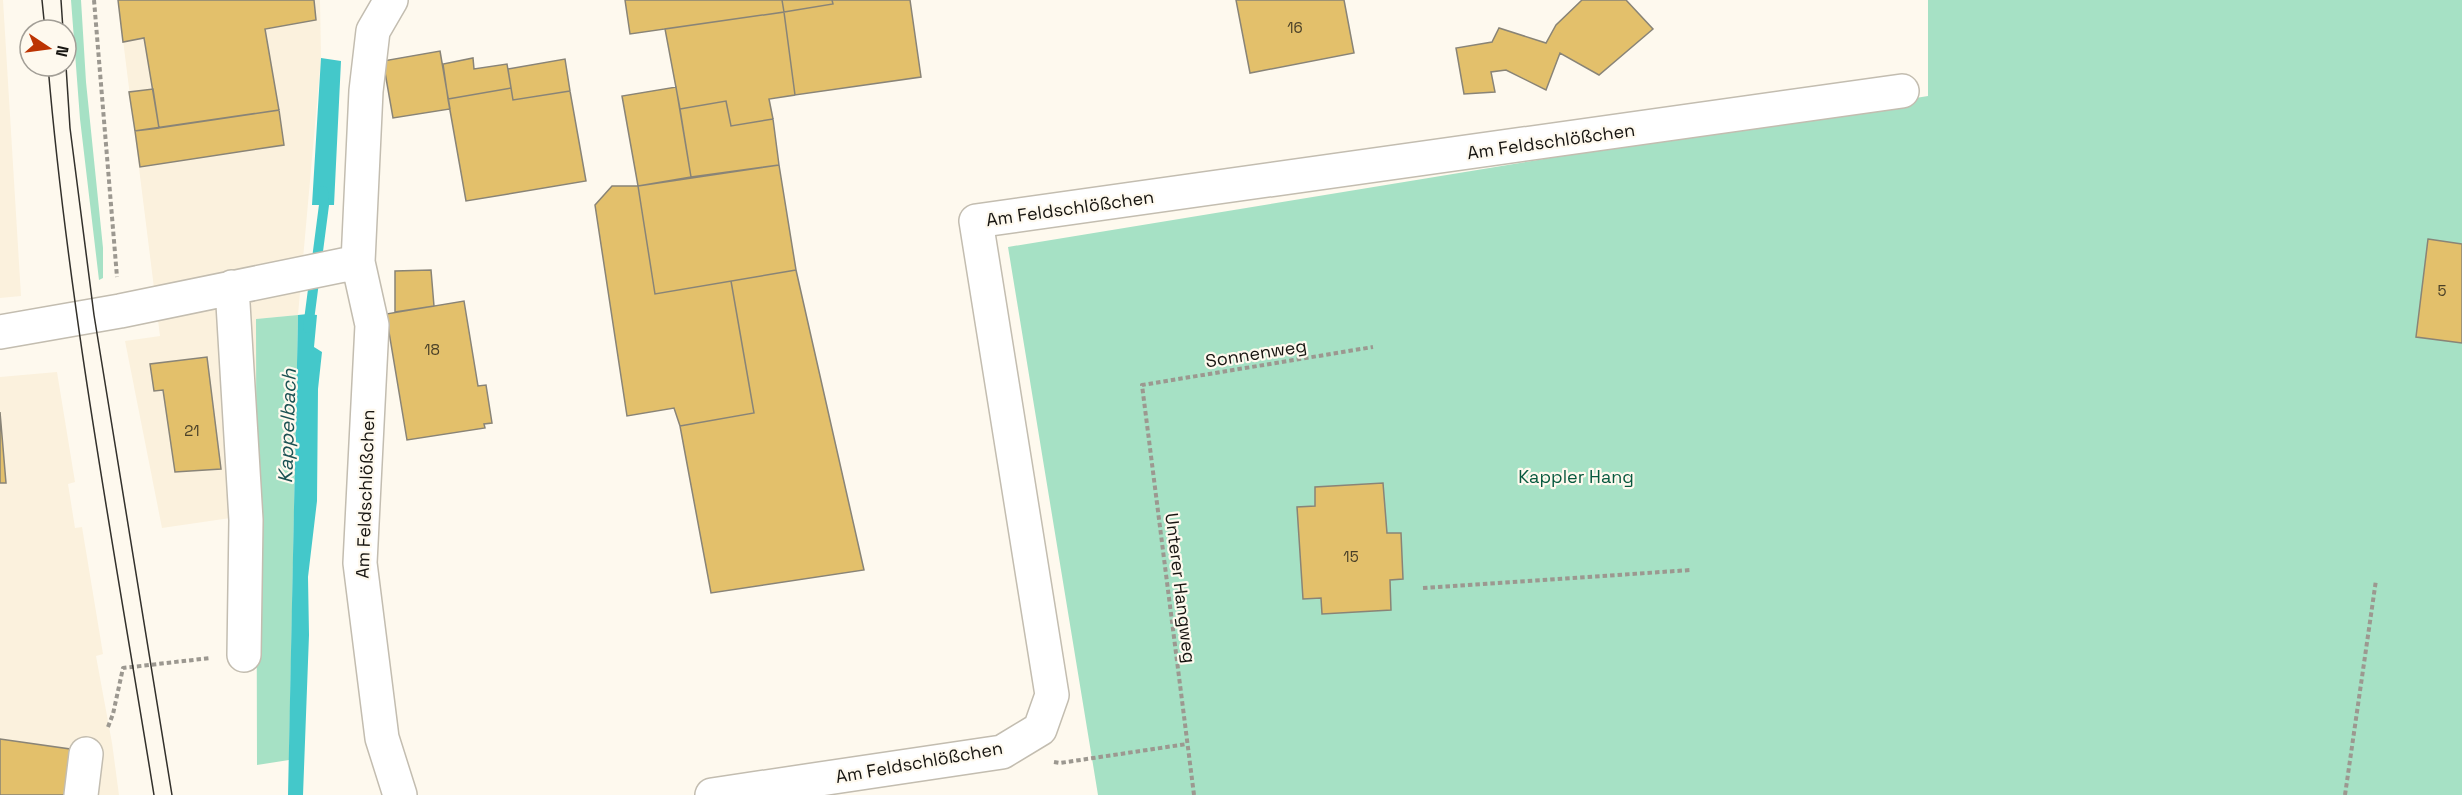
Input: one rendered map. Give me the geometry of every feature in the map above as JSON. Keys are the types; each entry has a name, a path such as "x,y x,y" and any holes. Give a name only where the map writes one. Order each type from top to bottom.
{"street":[{"name":"Am Feldschlößchen","path":"391,0 373,32 366,91 358,262 372,325 360,563 382,738 400,795"},
{"name":"Am Feldschlößchen","path":"712,795 861,784 1002,752 1040,729 1052,695 976,221 1902,92"},
{"path":"0,332 120,311 358,262"},
{"path":"232,287 246,520 244,655"},
{"path":"81,795 86,753"}],"path":[{"path":"94,0 120,311"},
{"name":"Sonnenweg","path":"1142,385 1373,347"},
{"name":"Unterer Hangweg","path":"1142,385 1194,795"},
{"path":"1422,588 1691,570"},
{"path":"2345,795 2376,580"},
{"path":"123,668 244,655"},
{"path":"1002,752 1060,763 1187,744"}],"shaded area":[{"path":"0,0 3,0 21,296 0,298"},
{"path":"118,0 320,0 321,58 298,315 256,319 257,514 162,528 125,341 160,336"},
{"path":"57,372 75,482 68,484 75,528 82,527 103,654 96,656 119,795 0,795 0,377"}],"green space":[{"path":"71,0 81,0 86,82 103,248 103,278 99,280 80,119 77,78 78,18 72,18"},
{"name":"Kappler Hang","path":"1928,0 2462,0 2462,795 1098,795 1008,247 1928,96"},
{"path":"298,315 289,760 257,765 256,319"}],"water":[{"path":"321,58 341,61 334,205 312,205"},
{"path":"298,315 317,315 314,347 322,352 318,389 317,501 308,577 309,635 303,795 288,795"}],"building":[{"path":"118,0 314,0 316,20 265,29 279,110 159,128 144,38 123,42"},
{"path":"625,0 782,0 784,12 630,34"},
{"path":"782,0 832,0 833,4 784,12"},
{"path":"832,0 910,0 921,77 795,95 784,12 833,4"},
{"path":"1236,0 1344,0 1354,53 1250,73"},
{"path":"1582,0 1626,0 1653,29 1599,75 1560,53 1546,90 1506,70 1491,72 1495,92 1464,94 1456,48 1492,42 1499,28 1546,43 1556,25"},
{"path":"784,12 795,95 769,99 773,119 731,126 726,101 680,109 665,29"},
{"path":"440,51 450,109 393,118 383,61"},
{"path":"473,58 474,69 507,64 511,88 448,99 443,64"},
{"path":"565,59 570,91 513,100 508,69"},
{"path":"676,87 691,177 638,186 622,96"},
{"path":"511,88 513,100 570,91 586,181 466,201 448,99"},
{"path":"153,89 159,128 135,131 129,92"},
{"path":"726,101 731,126 773,119 779,165 691,177 680,109"},
{"path":"279,110 284,145 140,167 135,131"},
{"path":"779,165 796,270 655,294 638,186"},
{"path":"612,186 638,186 655,294 731,281 754,413 680,426 674,408 627,416 595,205"},
{"path":"2428,239 2462,244 2462,343 2416,337"},
{"path":"431,270 434,306 395,312 395,271"},
{"path":"796,270 864,570 711,593 680,426 754,413 731,281"},
{"path":"464,301 478,386 486,385 492,423 484,424 485,428 407,440 386,314"},
{"path":"207,357 221,469 175,472 163,390 154,391 150,364"},
{"path":"0,412 6,483 0,483"},
{"path":"1383,483 1387,533 1401,533 1403,579 1390,580 1391,610 1322,614 1321,598 1303,599 1297,507 1315,506 1315,487"},
{"path":"0,739 77,750 71,795 0,795"}],"waterway":[{"name":"Kappelbach","path":"308,328 324,205 323,191"}],"tram line":[{"path":"42,0 44,18"},
{"path":"61,0 62,18"},
{"path":"49,78 80,341 154,795"},
{"path":"67,78 70,128 94,315 172,795"}]}
